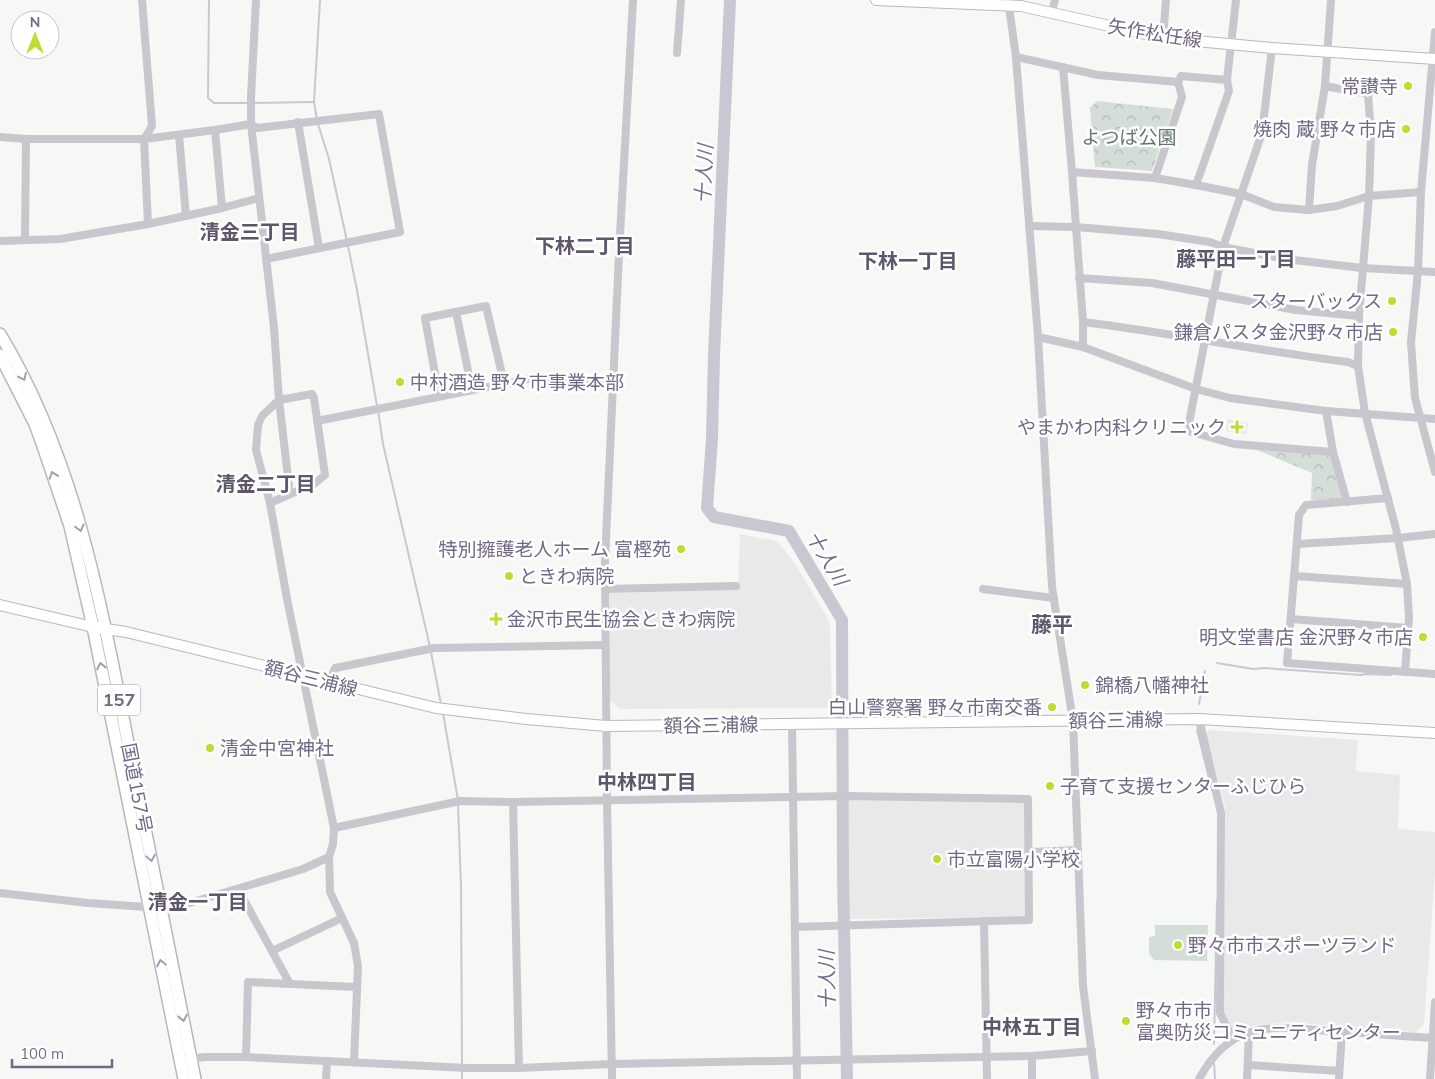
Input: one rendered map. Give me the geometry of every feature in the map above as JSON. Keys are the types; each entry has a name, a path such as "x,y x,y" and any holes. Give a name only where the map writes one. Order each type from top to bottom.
{"highway":[{"name":"国道157号","path":"0,334 44,420 60,462 96,584 155,907 184,1079"},
{"name":"国道157号","path":"0,355 17,386 43,446 70,526 195,1079"}],"main road":[{"name":"矢作松任線","path":"876,0 1008,3 1163,38 1272,48 1434,59"},
{"name":"額谷三浦線","path":"0,606 93,627 126,632 436,708 526,720 606,726 1199,719 1435,733"}],"street":[{"path":"142,0 152,126 144,139 148,224"},
{"path":"256,0 251,120 258,198 274,328 279,400 289,486 288,496"},
{"path":"612,1079 605,589 633,0"},
{"path":"677,54 681,0"},
{"path":"1052,14 1055,0"},
{"path":"1163,38 1166,0"},
{"path":"1196,186 1229,92 1227,80 1236,0"},
{"path":"1310,210 1312,165 1325,86 1331,0"},
{"path":"1008,3 1016,57 1038,337 1052,587 1073,721 1084,986 1095,1079"},
{"path":"1435,32 1421,192 1418,271 1411,342 1415,398 1435,472"},
{"path":"1272,48 1262,133 1223,247 1189,423 1191,432 1234,444 1333,452"},
{"path":"1016,57 1098,75 1178,82"},
{"path":"1063,68 1083,322 1083,347"},
{"path":"1155,178 1182,96 1178,82 1181,76 1227,80"},
{"path":"1325,86 1368,94 1371,134 1369,196 1362,268 1358,366 1365,413 1398,538 1407,584 1408,628 1405,672"},
{"path":"251,120 257,128 380,114 400,232 266,259"},
{"path":"0,137 26,139 144,139 215,130 251,120"},
{"path":"298,122 319,248"},
{"path":"215,130 222,208"},
{"path":"179,135 186,216"},
{"path":"25,239 26,139"},
{"path":"1072,172 1155,178 1241,194 1274,207 1310,210 1337,206 1369,196 1421,192"},
{"path":"0,241 60,239 148,224 258,198"},
{"path":"1029,226 1076,227 1158,234 1210,242 1223,247 1286,258 1362,268 1435,272"},
{"path":"1079,278 1152,283 1296,310 1359,316"},
{"path":"439,396 425,318 486,306 504,383"},
{"path":"456,312 472,390"},
{"path":"1083,322 1144,330 1275,353 1348,362 1358,366"},
{"path":"1038,337 1083,347 1196,389 1230,398 1326,411 1435,420"},
{"path":"317,421 534,378 614,382"},
{"path":"270,503 314,484 325,475 312,394 279,400 262,416 258,425 256,450 270,503 302,676 334,828 333,844 329,857 330,892 354,943 358,966 354,1062"},
{"path":"1326,411 1333,452 1347,502"},
{"path":"1388,498 1306,505 1299,515 1287,663 1435,674"},
{"path":"1297,544 1435,534"},
{"path":"1295,576 1407,584"},
{"path":"605,589 736,586"},
{"path":"983,589 1054,598"},
{"path":"1291,619 1408,628"},
{"path":"329,682 335,668 430,649 605,645"},
{"path":"1199,719 1221,813 1220,1013 1233,1039"},
{"path":"792,724 797,1079"},
{"path":"334,828 457,802 838,796 1028,799 1030,852 1029,920 795,927"},
{"path":"513,802 519,1068"},
{"path":"1030,852 1078,850"},
{"path":"0,893 88,903 155,907 183,905 302,869 329,857"},
{"path":"238,888 290,984"},
{"path":"272,951 342,918"},
{"path":"984,921 986,1079"},
{"path":"246,1057 248,982 357,987"},
{"path":"1430,1079 1435,1002"},
{"path":"1199,1079 1207,1064 1218,1052 1233,1039 1249,1032 1282,1028 1434,1038"},
{"path":"1247,1079 1249,1032"},
{"path":"1248,1065 1339,1075 1342,1032"},
{"path":"191,1059 204,1057 246,1057 467,1068 519,1068 612,1064 1032,1056 1092,1051"},
{"path":"1032,1056 1032,1079"},
{"path":"326,1079 327,1061"}],"shaded area":[{"name":"やまかわ内科クリニック","path":"1228,419 1248,423 1246,434 1226,431"},
{"path":"740,534 776,541 796,565 828,619 830,625 832,708 620,709 610,701 610,593 738,590"},
{"path":"1209,730 1358,740 1355,771 1400,775 1398,829 1435,832 1435,872 1424,1024 1416,1032 1285,1022 1247,1027 1235,1033 1224,1013 1225,806 1206,734"},
{"name":"市立富陽小学校","path":"849,799 1026,802 1027,917 849,919"}],"green space":[{"name":"よつば公園","path":"1097,101 1173,109 1152,171 1095,167 1090,108"},
{"path":"1252,448 1331,454 1342,499 1311,500 1312,473"},
{"name":"野々市市スポーツランド","path":"1155,925 1208,925 1207,961 1154,960 1149,954 1149,937 1155,936"}],"waterway":[{"path":"209,0 208,98 214,103 249,103"},
{"path":"317,120 314,102 320,0"},
{"name":"十人川","path":"730,0 712,439 707,508 714,517 789,531 842,620 843,875 847,1079"},
{"path":"254,103 314,102"},
{"path":"318,124 329,159 347,241"},
{"path":"348,246 377,406"},
{"path":"378,410 383,444 430,647"},
{"path":"431,652 441,704"},
{"path":"1217,663 1253,669 1391,675"},
{"path":"1199,704 1205,671"},
{"path":"443,713 458,800"},
{"path":"1197,730 1212,790"},
{"path":"458,805 461,885 462,1065"},
{"path":"1214,1044 1217,902"},
{"path":"1214,1063 1215,1079"},
{"path":"462,1069 462,1079"}],"place":[{"name":"常讃寺","path":"1408,86"},
{"name":"焼肉 蔵 野々市店","path":"1406,129"},
{"name":"スターバックス","path":"1392,301"},
{"name":"鎌倉パスタ金沢野々市店","path":"1393,332"},
{"name":"中村酒造 野々市事業本部","path":"400,382"},
{"name":"やまかわ内科クリニック","path":"1237,427"},
{"name":"特別擁護老人ホーム 富樫苑","path":"681,549"},
{"name":"ときわ病院","path":"509,576"},
{"name":"金沢市民生協会ときわ病院","path":"496,619"},
{"name":"明文堂書店 金沢野々市店","path":"1423,637"},
{"name":"錦橋八幡神社","path":"1085,685"},
{"name":"白山警察署 野々市南交番","path":"1052,707"},
{"name":"清金中宮神社","path":"210,748"},
{"name":"子育て支援センターふじひら","path":"1050,786"},
{"name":"市立富陽小学校","path":"937,859"},
{"name":"野々市市スポーツランド","path":"1178,945"},
{"name":"野々市市 富奥防災コミュニティセンター","path":"1126,1021"}],"district":[{"name":"清金三丁目","path":"250,232"},
{"name":"下林二丁目","path":"585,246"},
{"name":"藤平田一丁目","path":"1236,259"},
{"name":"下林一丁目","path":"908,261"},
{"name":"清金二丁目","path":"266,484"},
{"name":"藤平","path":"1052,625"},
{"name":"中林四丁目","path":"647,782"},
{"name":"清金一丁目","path":"198,902"},
{"name":"中林五丁目","path":"1032,1027"}]}
